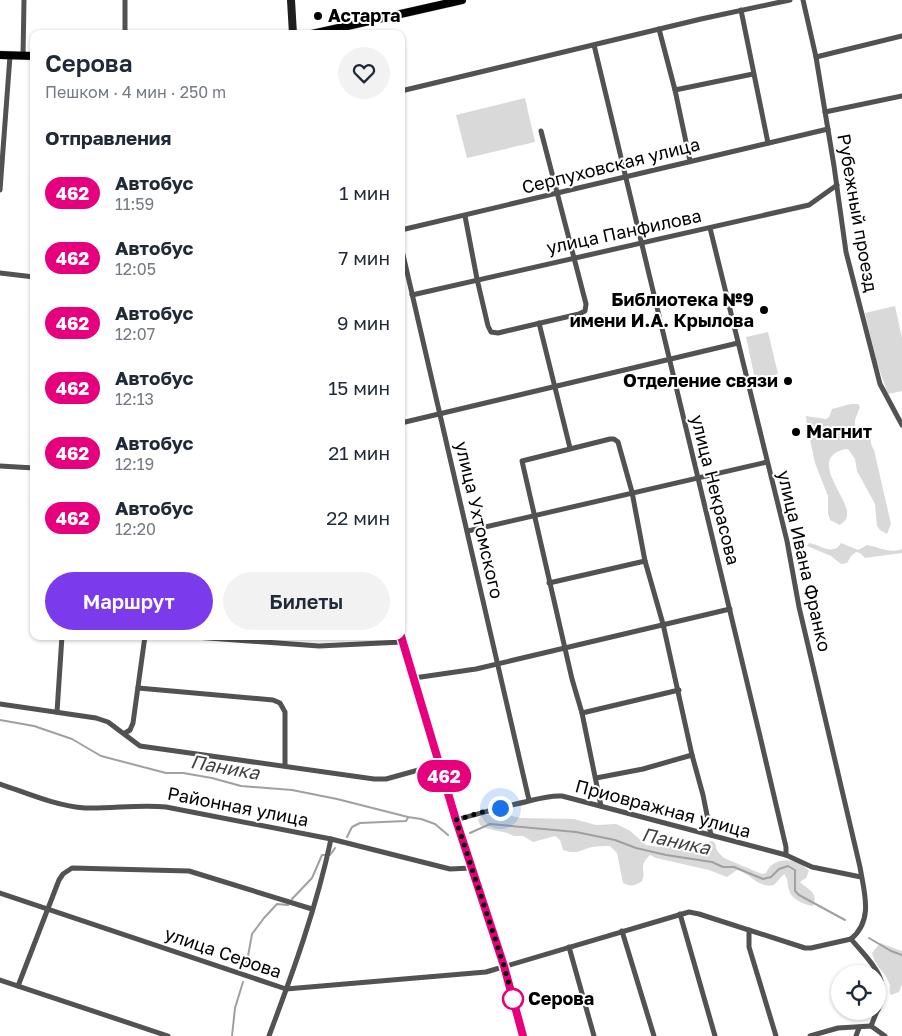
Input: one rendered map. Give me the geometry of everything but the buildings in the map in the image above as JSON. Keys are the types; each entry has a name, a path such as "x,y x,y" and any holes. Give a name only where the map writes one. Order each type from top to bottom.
{"main road":[{"path":"291,0 293,30"},
{"path":"339,30 437,3 462,0"},
{"path":"0,55 30,56"}],"street":[{"path":"23,56 24,0"},
{"path":"125,0 125,30"},
{"path":"405,90 790,0"},
{"name":"Рубежный проезд","path":"803,0 816,57 846,252 875,369 884,394 902,425"},
{"path":"741,10 768,143"},
{"path":"659,30 675,90 690,161"},
{"path":"816,57 902,36"},
{"name":"улица Некрасова","path":"594,45 730,609 786,847 786,855"},
{"path":"0,190 10,56"},
{"path":"675,90 753,74"},
{"path":"825,112 902,96"},
{"name":"Серпуховская улица","path":"405,229 828,129"},
{"path":"465,216 477,279 488,326 492,332 498,333 585,311 586,304 541,131"},
{"name":"улица Панфилова","path":"412,295 809,205 837,185"},
{"name":"улица Ивана Франко","path":"710,228 767,462 862,877 867,909 864,920 851,939"},
{"name":"улица Ухтомского","path":"405,264 530,800"},
{"path":"0,273 30,276"},
{"path":"539,323 570,448"},
{"path":"405,422 440,412 738,343"},
{"path":"600,806 582,713 549,582 522,461 614,439 618,442 632,492 645,561 679,690 692,756 703,795 711,835"},
{"path":"468,532 632,492 767,462"},
{"path":"0,466 30,468"},
{"path":"549,582 645,561"},
{"path":"414,678 446,675 730,609"},
{"path":"57,712 62,640"},
{"path":"125,734 130,730 133,723 144,640"},
{"path":"248,640 319,646 390,640"},
{"path":"402,640 456,820 504,966 521,1035"},
{"path":"138,688 273,700 280,703 285,712 285,766"},
{"path":"582,713 679,690"},
{"path":"0,704 96,718 108,722 140,746 230,760 386,779 440,764"},
{"path":"596,778 692,756"},
{"name":"Районная улица","path":"0,784 36,796 83,808 146,805 166,807 331,839 450,869 471,868"},
{"name":"Приовражная улица","path":"456,820 530,800 548,796 562,796 786,855 812,867 862,877"},
{"path":"269,1036 312,909 331,839"},
{"path":"18,986 58,880 72,868 189,871 312,909"},
{"name":"улица Серова","path":"0,893 286,989 486,972 680,914"},
{"path":"715,1036 680,914 699,914 804,948 851,939 873,965"},
{"path":"749,930 749,947 776,1036"},
{"path":"622,931 654,1036"},
{"path":"569,947 594,1036"},
{"path":"0,980 168,1036"},
{"path":"871,1026 873,1020"},
{"path":"810,1036 838,1028 871,1026 885,1036"},
{"path":"856,1036 859,1028"}],"shaded area":[{"path":"525,98 535,142 467,158 456,115"},
{"path":"895,306 902,338 902,391 888,394 877,363 865,313"},
{"path":"768,332 778,374 755,379 746,337"},
{"path":"858,404 860,407 855,420 855,430 858,433 867,428 870,429 871,444 891,524 887,534 877,526 875,504 857,471 855,459 848,449 837,452 831,458 829,465 830,473 846,509 847,518 840,525 830,520 828,513 828,496 815,463 806,416 826,419 829,417 832,409"},
{"path":"809,543 826,549 834,549 841,543 858,550 867,545 889,550 902,549 902,553 865,558 856,552 847,563 841,564 831,556 807,546"},
{"path":"480,816 574,819 596,825 616,824 629,830 646,845 659,847 675,845 704,850 709,842 712,841 715,843 717,851 724,858 762,874 766,873 774,863 786,860 792,861 809,871 806,878 800,882 814,894 813,906 795,899 790,893 784,874 774,885 768,885 758,882 737,870 727,877 709,870 650,855 643,866 642,881 635,885 628,885 623,883 617,853 610,846 592,847 576,852 563,850 560,840 555,836 533,842 523,836 514,836 485,828 480,825 478,820"},
{"path":"880,943 902,951 902,984 899,992 891,995 886,977 886,965 878,965 872,953"}],"waterway":[{"name":"Паника","path":"0,720 34,726 72,739 101,756 166,773 183,773 241,786 292,790 337,799 421,819 435,824 448,835"},
{"path":"347,837 352,827 360,823 406,821 408,818"},
{"name":"Паника","path":"470,833 490,824 576,832 615,840 636,848 666,855 712,862 723,867 734,867 763,879 771,877 779,869 788,866 795,870 795,891 799,895 845,920"},
{"path":"292,899 312,878 322,855 330,855 335,848"},
{"path":"246,967 252,934 277,904 288,905"},
{"name":"Паника","path":"869,938 902,955"},
{"path":"232,1036 235,1008 243,982"}],"bus line":[{"name":"462","path":"402,640 456,820 504,966 523,1036"}],"place":[{"name":"Астарта","path":"318,16"},
{"name":"Библиотека №9 имени И.А. Крылова","path":"764,310"},
{"name":"Отделение связи","path":"788,381"},
{"name":"Магнит","path":"796,432"},
{"name":"Серова","path":"513,999"}],"route":[{"path":"500,808 456,820 513,999"}]}
